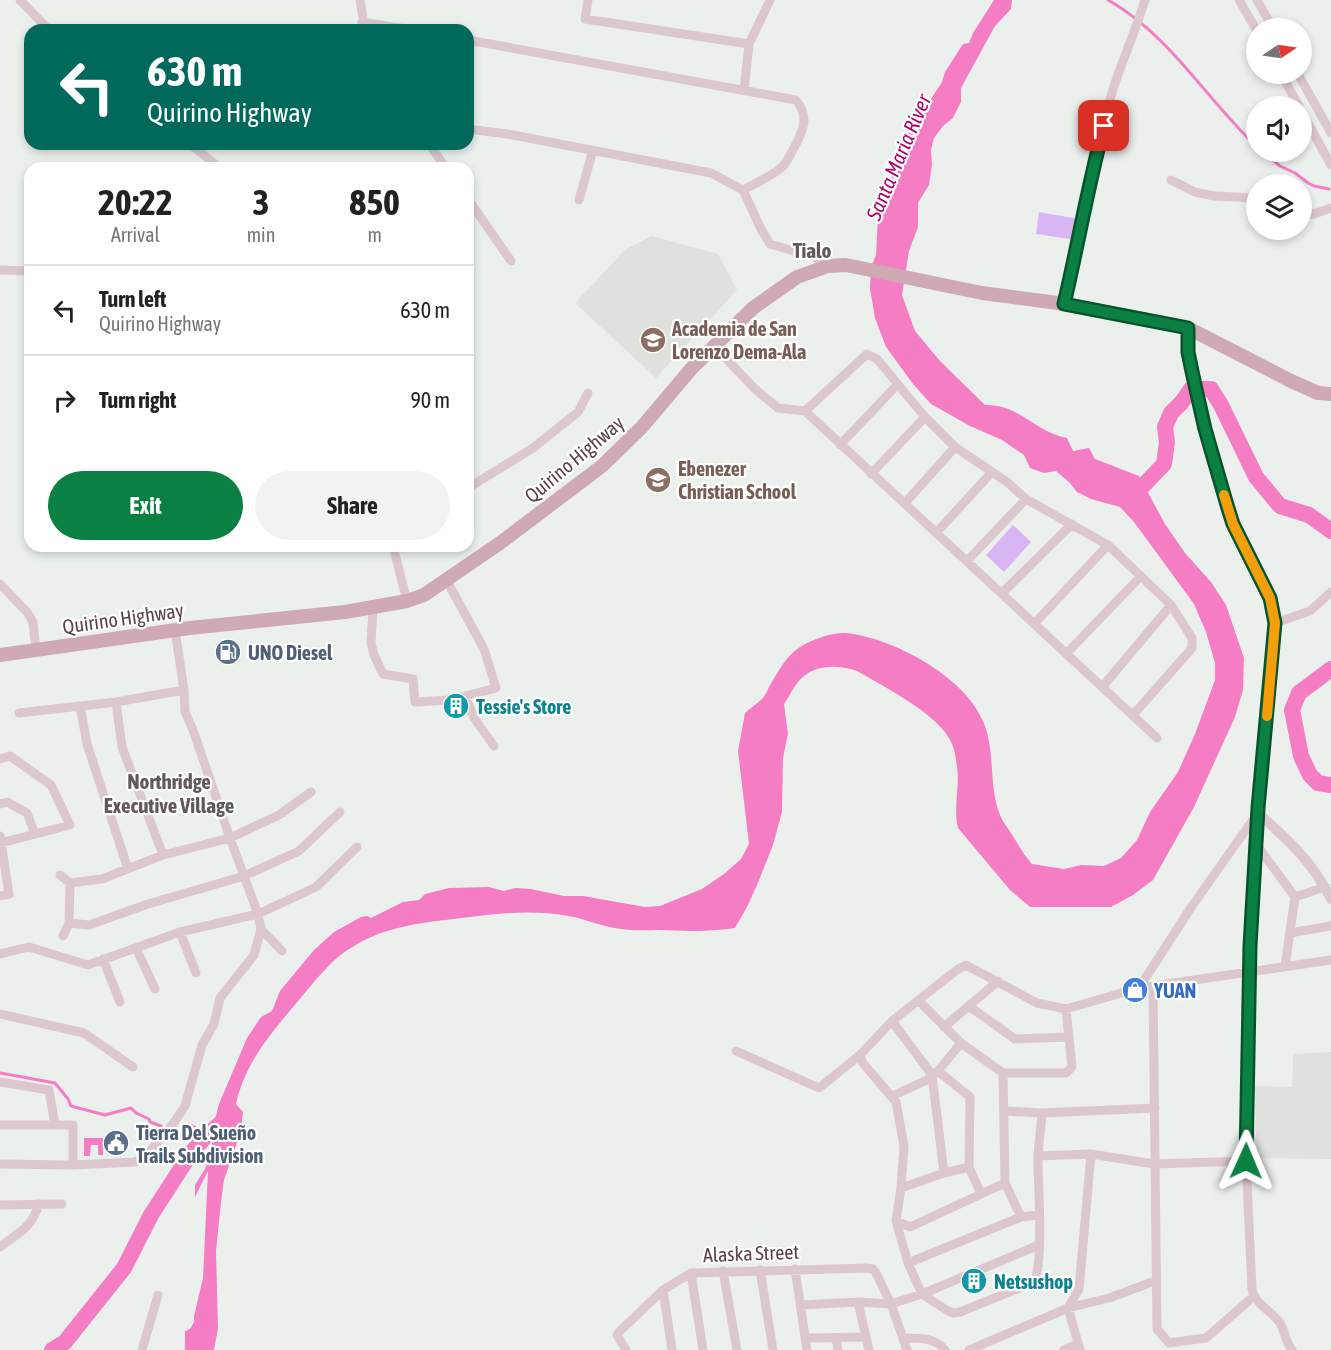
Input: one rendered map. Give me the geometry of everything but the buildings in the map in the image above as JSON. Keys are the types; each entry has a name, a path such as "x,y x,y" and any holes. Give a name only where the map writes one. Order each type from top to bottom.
{"main road":[{"name":"Quirino Highway","path":"0,655 176,630 373,608 424,595 447,581 602,466 642,427 691,369 753,308 797,277 828,266 846,265 982,293 1064,304 1188,328 1291,381 1318,393 1331,394"}],"street":[{"path":"20,0 43,24"},
{"path":"360,0 364,24"},
{"path":"588,0 585,19 749,44"},
{"path":"744,90 749,44 770,0"},
{"path":"1064,304 1088,185 1114,86 1145,0"},
{"path":"1239,0 1249,18"},
{"path":"1257,0 1267,18"},
{"path":"474,41 796,100 805,119 804,130 783,166 743,190"},
{"path":"1304,84 1331,133"},
{"path":"474,130 711,173 743,190 760,229 770,244 814,257 828,266"},
{"path":"1312,130 1331,165"},
{"path":"198,150 212,162"},
{"path":"579,200 593,150"},
{"path":"1172,180 1195,192 1214,196 1246,197"},
{"path":"474,208 511,261"},
{"path":"1312,214 1331,208"},
{"path":"0,270 24,271"},
{"path":"1188,328 1188,352 1205,429 1233,524 1270,598 1275,623 1257,813 1249,971 1246,1161 1253,1297 1280,1324 1291,1350"},
{"path":"714,346 755,389 778,408 805,411 1157,738"},
{"path":"805,411 867,354 877,359 925,417 955,447 1026,499 1108,545 1171,605 1192,638 1192,648 1133,715"},
{"path":"840,445 897,385"},
{"path":"474,484 533,447 578,412 588,393"},
{"path":"871,474 925,417"},
{"path":"905,503 955,447"},
{"path":"936,533 991,473"},
{"path":"967,561 1026,499"},
{"path":"1002,593 1072,524"},
{"path":"1034,624 1108,545"},
{"path":"395,552 407,601"},
{"path":"1067,653 1141,576"},
{"path":"373,608 371,643 374,655 383,674 413,679 415,702 465,696 496,688 484,649 447,581"},
{"path":"0,584 33,622 36,650"},
{"path":"1275,623 1310,611 1331,592"},
{"path":"1103,686 1171,605"},
{"path":"0,1164 73,1165 135,1162 147,1155 185,1106 202,1045 214,1024 220,998 254,955 261,928 258,914 194,730 185,712 176,630"},
{"path":"19,713 116,702 184,690"},
{"path":"465,696 474,718 494,746"},
{"path":"116,702 122,747 163,855"},
{"path":"80,706 87,744 128,869"},
{"path":"0,759 10,756 51,785 70,825 35,834 1,839 9,894 0,896"},
{"path":"60,875 70,883 102,879 163,855 230,838 279,815 311,792"},
{"path":"0,804 7,802 27,813 35,834"},
{"path":"69,923 89,925 148,904 244,876 299,851 339,812"},
{"path":"1257,813 1299,850 1331,899"},
{"path":"1138,988 1257,813"},
{"path":"1256,844 1295,897 1286,966"},
{"path":"0,954 29,947 88,965 180,932 258,914 316,886 357,847"},
{"path":"63,936 69,923 70,883"},
{"path":"1295,897 1325,888"},
{"path":"1290,933 1331,926"},
{"path":"261,928 282,951"},
{"path":"180,932 196,973"},
{"path":"136,948 154,989"},
{"path":"103,959 120,1002"},
{"path":"736,1051 819,1088 860,1055 892,1021 966,965 1037,1003 1066,1009 1138,988 1331,960"},
{"path":"944,1027 998,981"},
{"path":"1153,987 1157,1329 1169,1343"},
{"path":"919,1001 961,1043 1003,1073 1066,1073 1071,1066 1066,1009"},
{"path":"970,1006 1015,1039 1068,1037"},
{"path":"0,1014 84,1033 133,1066"},
{"path":"892,1021 935,1073 970,1097 969,1167 981,1194"},
{"path":"892,1096 927,1080 961,1043"},
{"path":"860,1055 862,1062 896,1102 904,1146 896,1221 908,1263 922,1294 953,1313 1028,1286 1037,1277 1038,1156 1042,1113"},
{"path":"935,1073 944,1173"},
{"path":"1003,1073 1005,1183 1021,1216"},
{"path":"0,1082 49,1090 55,1125"},
{"path":"1005,1111 1042,1113 1155,1108"},
{"path":"0,1125 73,1125 73,1165"},
{"path":"1038,1156 1090,1154 1154,1164 1246,1161"},
{"path":"1064,1350 1079,1347 1068,1308 1079,1289 1090,1154"},
{"path":"901,1188 969,1167"},
{"path":"896,1221 910,1227 1005,1183"},
{"path":"0,1204 62,1204"},
{"path":"0,1247 28,1226 35,1218 39,1204"},
{"path":"908,1263 1021,1216 1039,1215"},
{"path":"801,1305 858,1302 891,1304 922,1294 1039,1245"},
{"path":"795,1269 807,1350"},
{"name":"Alaska Street","path":"626,1350 617,1335 619,1332 663,1290 691,1273 873,1269 891,1304"},
{"path":"760,1270 772,1350"},
{"path":"723,1271 737,1350"},
{"path":"691,1273 703,1350"},
{"path":"972,1349 1068,1308 1109,1298 1155,1281"},
{"path":"663,1290 672,1350"},
{"path":"142,1350 158,1295"},
{"path":"1160,1350 1169,1343 1206,1338 1253,1297"},
{"path":"858,1302 869,1350"},
{"path":"891,1304 907,1350"},
{"path":"805,1338 865,1337"},
{"path":"836,1338 838,1350"},
{"path":"903,1338 929,1339 941,1345 945,1350"}],"shaded area":[{"path":"994,0 1012,0 1011,9 995,26 961,88 961,102 953,118 934,138 929,185 918,203 918,227 909,251 902,295 915,331 940,361 985,405 997,406 1017,413 1056,435 1067,438 1073,451 1089,448 1095,459 1139,476 1165,524 1185,553 1211,582 1226,605 1244,658 1243,690 1235,717 1194,807 1153,880 1133,895 1111,907 1030,907 1010,890 958,828 956,813 958,775 955,756 946,733 937,723 896,693 857,671 829,667 815,670 803,677 784,704 788,734 783,758 782,812 773,845 757,885 735,928 696,931 630,930 554,914 482,915 415,924 378,934 346,951 324,970 261,1048 240,1089 236,1104 243,1112 241,1131 224,1180 216,1251 218,1328 214,1350 185,1350 185,1331 190,1329 194,1322 203,1278 208,1171 195,1197 195,1185 211,1153 219,1104 247,1038 261,1017 272,1011 280,991 314,950 334,932 361,917 371,918 403,902 419,900 425,894 449,888 489,887 504,891 515,888 531,889 645,907 660,906 702,889 741,859 749,844 738,751 745,713 763,698 785,662 800,647 836,633 865,636 905,651 925,662 960,689 974,705 987,732 994,792 1000,815 1032,864 1064,869 1081,865 1104,866 1121,858 1137,840 1150,812 1178,772 1215,680 1215,663 1206,632 1194,604 1134,522 1120,507 1091,499 1077,492 1056,471 1044,473 1030,468 1024,455 1002,440 970,426 931,404 886,347 875,318 870,289 871,267 876,255 878,216 904,140 942,82 945,72 961,47 969,43"},
{"path":"1039,212 1079,219 1076,240 1036,234"},
{"name":"Academia de San Lorenzo Dema-Ala","path":"652,236 718,254 737,290 656,378 575,303 626,249"},
{"path":"1013,525 1031,542 1004,572 986,555"},
{"path":"1331,1052 1331,1159 1257,1158 1255,1086 1292,1087 1293,1054"},
{"path":"84,1138 103,1138 103,1155 98,1155 98,1145 91,1145 90,1156 84,1156"}],"waterway":[{"path":"1108,0 1130,14 1169,49 1246,136"},
{"path":"1275,162 1314,186 1329,189"},
{"path":"1138,501 1141,488 1164,464 1167,442 1165,427 1171,413 1191,389 1211,389 1256,477 1280,506 1309,515 1331,531"},
{"path":"1331,669 1299,693 1292,710 1301,756 1310,775 1318,783 1331,785"},
{"path":"0,1073 55,1083 71,1106 105,1115 131,1108 149,1119 150,1122 161,1126"},
{"path":"52,1350 65,1342 124,1268 151,1215 191,1153 222,1122"},
{"path":"168,1138 178,1138 189,1124 207,1135"}],"slow traffic":[{"path":"1224,495 1233,524 1270,598 1273,610 1275,623 1267,716"}],"place":[{"name":"Academia de San Lorenzo Dema-Ala","path":"653,340"},
{"name":"Ebenezer Christian School","path":"658,480"},
{"name":"UNO Diesel","path":"228,652"},
{"name":"Tessie's Store","path":"456,706"},
{"name":"YUAN","path":"1135,990"},
{"name":"Tierra Del Sueño Trails Subdivision","path":"116,1143"},
{"name":"Netsushop","path":"974,1281"}],"district":[{"name":"Tialo","path":"812,250"},
{"name":"Northridge Executive Village","path":"169,793"}],"route":[{"path":"1104,126 1088,185 1064,304 1188,328 1188,352 1193,376 1205,429 1227,505 1233,524 1270,598 1275,623 1258,808 1250,946 1246,1161"}],"water label":[{"name":"Santa Maria River","path":"898,157"}]}
